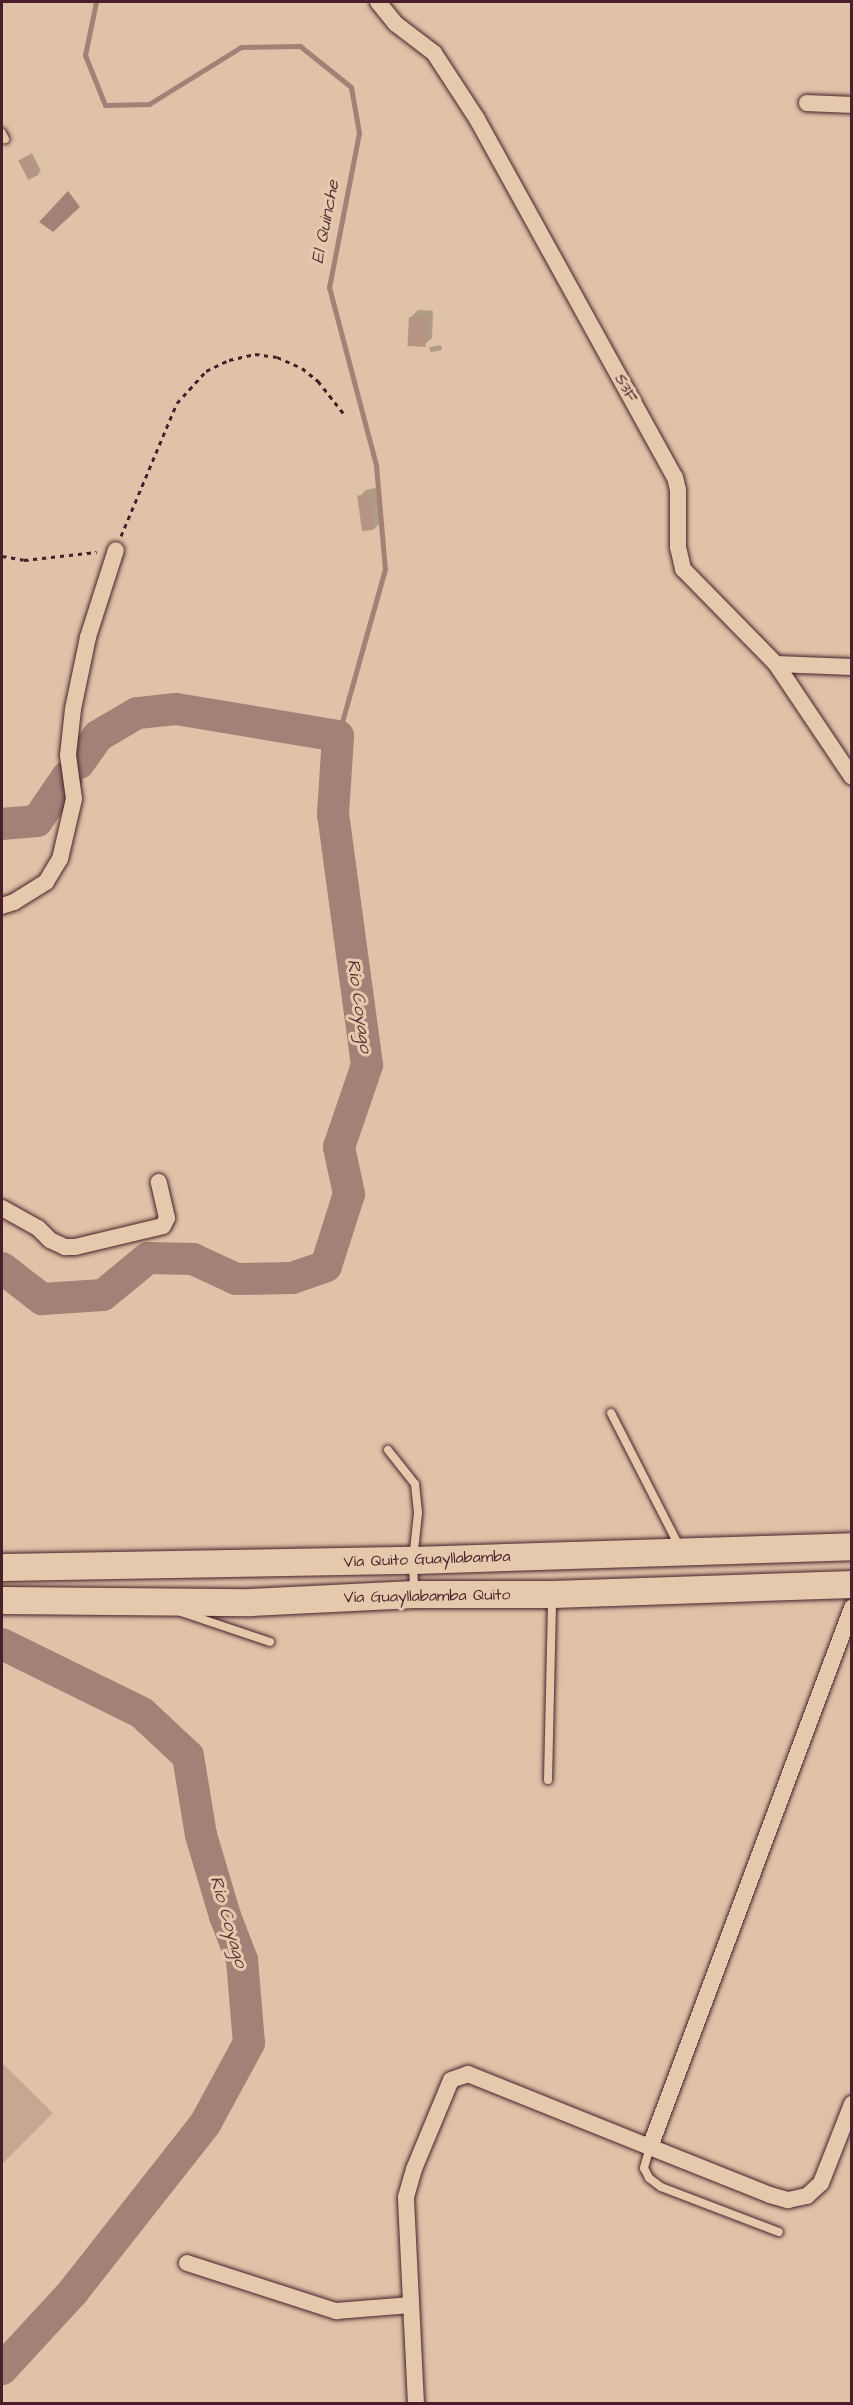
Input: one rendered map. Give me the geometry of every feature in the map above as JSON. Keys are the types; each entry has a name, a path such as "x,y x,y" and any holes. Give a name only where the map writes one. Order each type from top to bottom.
{"highway":[{"name":"Vía Quito Guayllabamba","path":"2,1567 412,1560 852,1546"},
{"name":"Vía Guayllabamba Quito","path":"2,1600 250,1602 414,1594 552,1593 852,1584"}],"street":[{"name":"S3F","path":"378,2 396,24 434,53 477,119 675,477 678,490 678,547 683,569 776,664 852,777"},
{"path":"807,103 852,105"},
{"path":"2,906 14,902 45,882 60,859 74,799 68,755 73,709 88,637 116,550"},
{"path":"776,664 852,667"},
{"path":"2,1208 38,1228 50,1240 65,1247 75,1247 163,1226 167,1218 159,1182"},
{"path":"650,2147 852,1608"},
{"path":"417,2403 406,2197 414,2169 451,2080 468,2074 770,2195 788,2200 807,2196 821,2183 852,2104"},
{"path":"187,2263 336,2311 411,2305"}],"lane":[{"path":"611,1413 671,1534 683,1551"},
{"path":"388,1450 415,1484 418,1513 412,1560 414,1594"},
{"path":"548,1780 552,1593"},
{"path":"149,1601 270,1642"},
{"path":"650,2147 644,2168 649,2178 661,2187 779,2232"}],"path":[{"path":"2,556 24,560 116,550 177,403 206,371 229,360 255,354 277,357 302,368 318,381 344,414"}],"shaded area":[{"path":"68,191 80,207 53,232 39,222"},
{"path":"2,2063 53,2113 2,2164"}],"building":[{"path":"29,155 39,175 28,180 18,160"},
{"path":"409,317 427,318 425,347 407,346"},
{"path":"369,494 374,530 362,531 357,496"}],"waterway":[{"name":"El Quinche","path":"96,2 85,55 105,105 149,104 241,47 300,46 351,87 359,133 329,287 376,465 385,569 338,736"},
{"name":"Río Coyago","path":"2,1268 42,1299 103,1295 148,1258 193,1259 236,1279 292,1278 326,1266 349,1194 339,1147 367,1065 333,814 338,736 176,709 137,713 98,736 79,763"},
{"name":"Río Coyago","path":"2,824 37,821 67,777"},
{"name":"Río Coyago","path":"2,1644 142,1713 188,1756 201,1835 225,1916 242,1960 249,2043 205,2124 73,2292 2,2369"}]}
